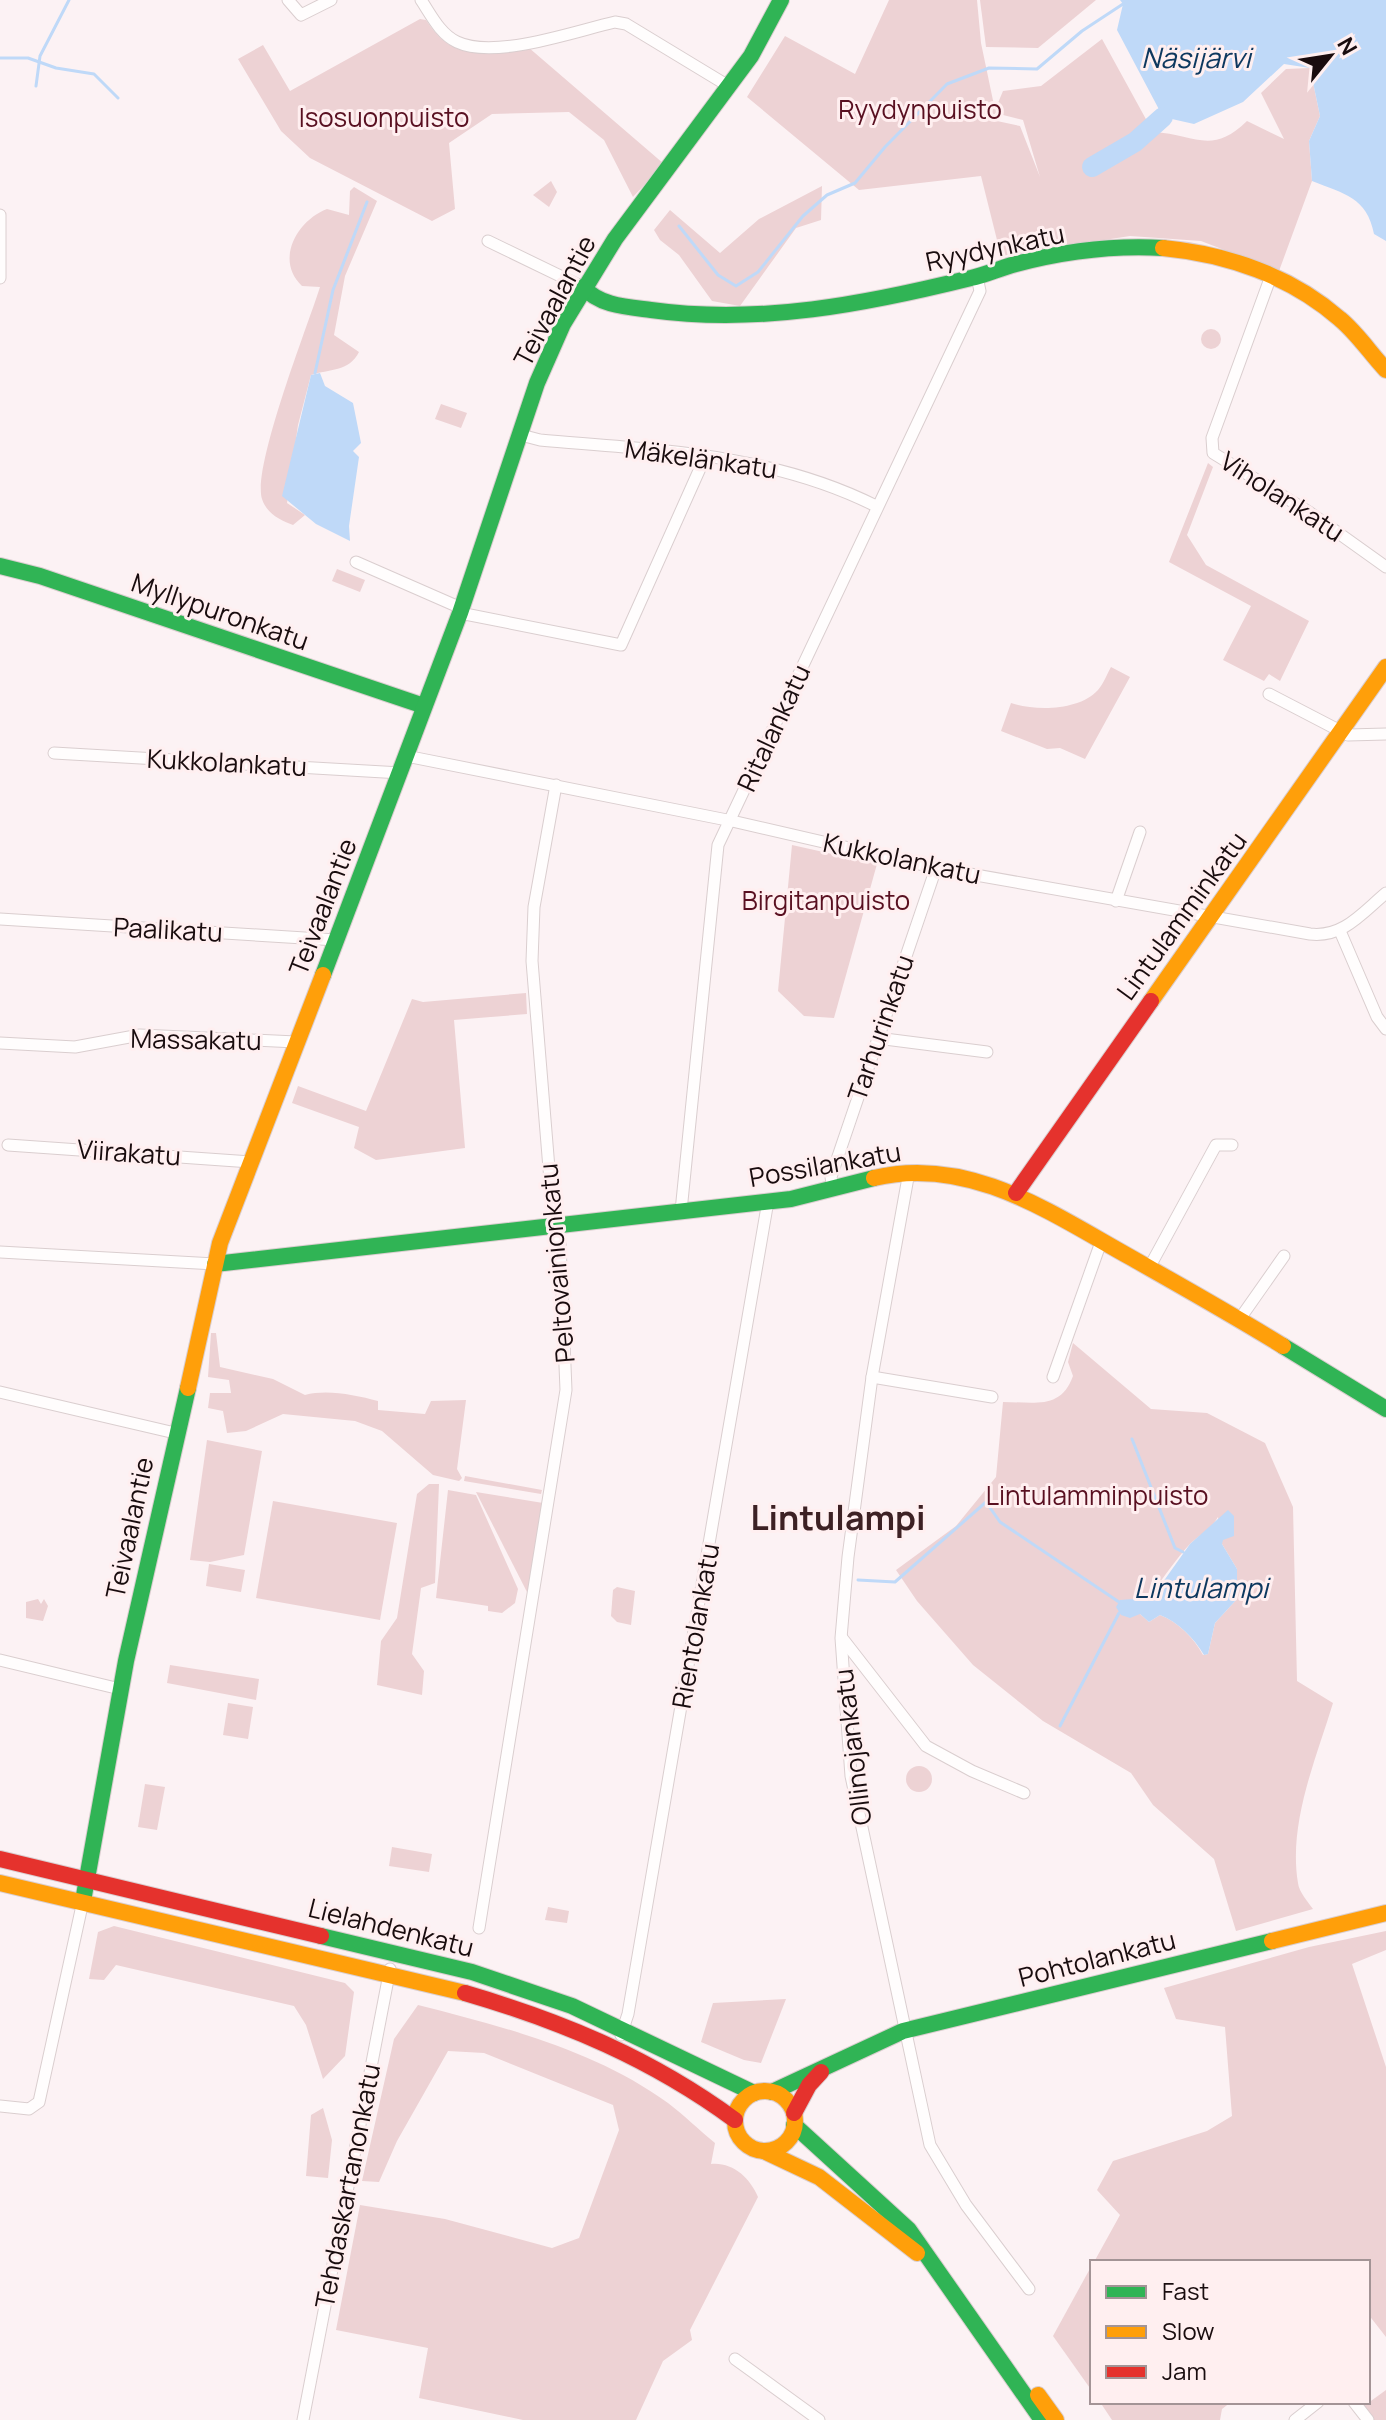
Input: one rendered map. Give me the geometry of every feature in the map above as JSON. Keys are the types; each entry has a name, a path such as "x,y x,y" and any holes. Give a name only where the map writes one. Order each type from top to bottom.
{"main road":[{"name":"Teivaalantie","path":"83,1901 120,1689 215,1264 296,1042 461,611 537,383 583,287 627,221 730,87 751,56 781,0"},
{"name":"Ryydynkatu","path":"583,287 591,299 609,303 670,313 742,318 829,309 1039,261 1144,248 1204,253 1271,276 1315,299 1340,318 1386,370"},
{"name":"Myllypuronkatu","path":"0,566 40,576 424,706"},
{"name":"Lintulamminkatu","path":"1016,1193 1386,667"},
{"name":"Possilankatu","path":"215,1264 808,1197 909,1172 965,1177 1016,1193 1239,1320 1386,1409"},
{"name":"Lielahdenkatu","path":"0,1859 395,1952 532,1991 622,2029 754,2093"},
{"name":"Lielahdenkatu","path":"0,1883 389,1974 511,2008 617,2049 687,2086 735,2120"},
{"name":"Pohtolankatu","path":"772,2092 903,2031 1386,1913"},
{"name":"Pohtolankatu","path":"794,2119 809,2085 825,2068"},
{"path":"936,2270 831,2186 744,2143 735,2120 741,2103 754,2093 772,2092 785,2099 794,2119 909,2230 1042,2420"},
{"path":"764,2151 786,2142 794,2119"},
{"path":"982,2331 1000,2348 1056,2420"}],"street":[{"path":"288,0 301,15 331,0"},
{"path":"421,0 448,37 467,46 495,47 615,22 626,24 730,87"},
{"path":"0,215 0,278"},
{"path":"488,241 583,287"},
{"name":"Viholankatu","path":"1271,276 1212,438 1213,453 1320,519 1386,567"},
{"name":"Ritalankatu","path":"681,1211 718,845 980,291 977,277"},
{"name":"Mäkelänkatu","path":"521,435 540,440 706,455 791,471 876,506"},
{"path":"356,562 461,611 621,645 706,455"},
{"path":"1269,694 1342,732 1358,737 1386,734"},
{"name":"Kukkolankatu","path":"54,753 404,764 556,785 936,868 1326,936 1340,931"},
{"name":"Peltovainionkatu","path":"479,1928 566,1390 560,1241 555,1224 532,955 534,907 556,785"},
{"path":"1116,901 1140,832"},
{"name":"Tarhurinkatu","path":"833,1189 831,1177 936,868"},
{"path":"1386,893 1340,931 1377,1017 1386,1029"},
{"name":"Paalikatu","path":"0,919 336,940"},
{"name":"Massakatu","path":"0,1043 75,1047 140,1035 296,1042"},
{"path":"877,1038 987,1052"},
{"name":"Viirakatu","path":"8,1145 251,1162"},
{"path":"1149,1268 1216,1145 1232,1145"},
{"name":"Ollinojankatu","path":"909,1172 872,1377 841,1638 851,1776 903,2031 930,2145 966,2205 1029,2289"},
{"name":"Rientolankatu","path":"617,2049 630,2004 768,1201"},
{"path":"1053,1377 1101,1242"},
{"path":"0,1252 215,1264"},
{"path":"1239,1320 1284,1256"},
{"path":"872,1377 992,1397"},
{"path":"0,1392 175,1433"},
{"path":"841,1638 926,1746 972,1771 1024,1793"},
{"path":"0,1660 120,1689"},
{"path":"0,2106 29,2109 39,2102 83,1901"},
{"name":"Tehdaskartanonkatu","path":"303,2420 395,1952"},
{"path":"735,2359 819,2420"},
{"path":"1295,2420 1315,2404"},
{"path":"1356,2404 1368,2420"}],"green space":[{"name":"Ryydynpuisto","path":"889,0 977,0 981,43 995,110 1003,91 1041,86 1102,39 1153,132 1213,140 1234,132 1247,121 1284,139 1261,93 1286,69 1310,68 1320,116 1309,141 1312,181 1279,271 1201,241 1130,236 1001,256 981,176 859,190 747,97 785,36 855,74","holes":["995,113 1023,120 1040,177 1020,126 997,121"]},
{"path":"980,0 1096,0 1038,48 986,47"},
{"name":"Isosuonpuisto","path":"420,19 426,20 436,34 458,49 482,52 528,47 664,164 633,197 604,140 569,112 492,114 449,143 455,209 432,221 310,158 281,131 238,59 263,45 290,91"},
{"path":"551,181 557,192 549,207 533,195"},
{"path":"822,186 821,220 796,228 740,306 712,301 679,255 660,240 654,230 670,210 720,253 759,219"},
{"path":"354,187 377,201 345,276 334,335 359,352 350,363 338,369 311,375 298,425 287,503 305,515 293,525 267,509 262,499 261,482 273,428 320,287 302,286 294,276 290,254 298,232 316,215 327,209 349,215 350,191"},
{"path":"1211,329 1218,332 1221,339 1218,346 1211,349 1204,346 1201,339 1204,332"},
{"path":"441,404 467,413 461,428 435,419"},
{"path":"1208,463 1213,467 1187,535 1206,565 1309,621 1280,681 1269,674 1264,681 1223,660 1251,606 1169,562"},
{"path":"337,569 365,580 360,592 332,581"},
{"path":"1111,667 1130,677 1085,759 1060,748 1047,749 1001,731 1011,703 1044,708 1080,702 1098,690"},
{"name":"Birgitanpuisto","path":"792,845 877,864 834,1018 804,1016 778,991"},
{"path":"526,993 527,1014 454,1020 465,1148 376,1160 354,1148 359,1127 292,1103 298,1086 366,1111 412,999 423,1002"},
{"path":"211,1333 216,1333 220,1367 273,1379 305,1395 351,1395 378,1401 378,1410 425,1414 431,1401 466,1400 457,1469 462,1478 459,1481 433,1475 382,1431 355,1421 283,1414 246,1431 227,1433 223,1411 208,1408 210,1393 231,1393 229,1380 208,1377"},
{"name":"Lintulamminpuisto","path":"1073,1343 1151,1409 1207,1413 1265,1443 1293,1507 1297,1681 1333,1703 1305,1792 1297,1837 1299,1886 1313,1909 1236,1931 1214,1859 1153,1805 1131,1773 1043,1721 973,1665 917,1601 896,1570 956,1526 996,1477 1003,1402 1036,1403 1054,1399 1068,1387 1073,1376 1068,1362","holes":["1218,1517 1222,1544 1237,1569 1237,1599 1215,1623 1208,1654 1203,1655 1190,1637 1173,1622 1160,1615 1149,1622 1140,1614 1179,1556"]},
{"path":"207,1440 262,1451 244,1555 210,1562 190,1560"},
{"path":"465,1476 542,1490 541,1494 464,1481"},
{"path":"429,1484 439,1484 435,1583 421,1588 412,1654 424,1671 422,1695 377,1685 381,1641 397,1618 417,1494"},
{"path":"448,1490 476,1495 518,1589 515,1603 502,1613 488,1611 488,1606 436,1598"},
{"path":"476,1492 543,1503 528,1594"},
{"path":"273,1501 397,1523 380,1620 256,1598"},
{"path":"209,1564 245,1570 241,1592 206,1586"},
{"path":"617,1587 635,1591 631,1625 617,1622 611,1616 613,1590"},
{"path":"38,1599 41,1604 44,1599 48,1606 43,1621 26,1618 26,1602"},
{"path":"170,1665 259,1679 256,1700 167,1683"},
{"path":"228,1703 253,1707 248,1739 223,1735"},
{"path":"919,1766 928,1770 932,1779 928,1788 919,1792 910,1788 906,1779 910,1770"},
{"path":"145,1784 165,1787 157,1830 138,1827"},
{"path":"392,1847 432,1854 429,1872 389,1866"},
{"path":"548,1907 569,1911 567,1923 545,1920"},
{"path":"114,1926 345,1983 354,1992 345,2056 323,2079 306,2025 294,2006 116,1965 104,1980 89,1979 98,1932"},
{"path":"1386,1931 1386,1950 1352,1964 1386,2067 1386,2337 1370,2317 1370,2260 1095,2260 1120,2215 1097,2190 1113,2161 1207,2131 1232,2116 1225,2027 1176,2019 1164,1988 1309,1947"},
{"path":"786,1999 761,2063 744,2060 701,2042 713,2003"},
{"path":"418,2005 548,2042 640,2084 715,2143 711,2164 733,2169 755,2190 758,2197 690,2330 692,2340 663,2361 636,2420 523,2420 419,2398 428,2348 336,2330 360,2205 445,2219 552,2248 579,2238 619,2130 613,2105 484,2053 448,2051 397,2141 379,2182 362,2181 394,2039"},
{"path":"323,2108 332,2140 328,2178 306,2176 311,2115"},
{"path":"1090,2269 1090,2388 1053,2336"},
{"path":"1386,2390 1386,2420 1374,2420 1364,2406"},
{"path":"1101,2404 1228,2404 1222,2409 1220,2420 1112,2420"}],"water":[{"name":"Näsijärvi","path":"1120,0 1386,0 1386,241 1374,234 1360,204 1312,181 1309,141 1320,116 1310,68 1284,64 1243,102 1194,124 1163,117 1117,30 1123,4"},
{"path":"320,373 325,386 353,403 361,443 353,451 359,457 349,526 350,541 316,524 282,496 311,375"},
{"name":"Lintulampi","path":"1228,1510 1234,1516 1234,1536 1223,1540 1222,1544 1237,1569 1237,1599 1215,1623 1208,1654 1204,1655 1179,1626 1167,1618 1160,1615 1149,1622 1140,1614 1130,1618 1121,1615 1116,1607 1120,1600 1145,1598 1158,1589 1190,1544"}],"waterway":[{"path":"36,86 40,56 69,0"},
{"path":"679,226 718,275 736,286 758,272 803,216 827,195 855,183 885,147 947,84 989,68 1037,69 1082,31 1123,4"},
{"path":"0,58 28,58 56,68 94,74 118,98"},
{"path":"1092,167 1135,142 1163,117"},
{"path":"315,373 333,290 367,202"},
{"path":"1132,1439 1175,1548 1183,1552"},
{"path":"858,1580 895,1582 986,1502 1000,1522 1119,1602"},
{"path":"1060,1726 1119,1613"}],"traffic: fast":[{"path":"323,975 460,613 537,383 563,324 615,239 751,56 781,0"},
{"path":"583,287 606,302 633,308 691,314 772,313 892,296 1067,253 1163,248"},
{"path":"0,566 40,576 424,706"},
{"path":"215,1264 791,1199 874,1178"},
{"path":"1283,1346 1386,1409"},
{"path":"83,1901 126,1661 188,1388"},
{"path":"321,1936 472,1972 572,2006 754,2093"},
{"path":"772,2092 903,2031 1272,1941"},
{"path":"794,2125 909,2230 1042,2420"}],"traffic: slow":[{"path":"1163,248 1234,262 1301,291 1346,325 1386,370"},
{"path":"1151,1001 1386,667"},
{"path":"188,1388 220,1243 323,975"},
{"path":"874,1178 909,1173 943,1174 1008,1192 1070,1223 1283,1346"},
{"path":"0,1883 465,1993"},
{"path":"1272,1941 1386,1913"},
{"path":"765,2091 776,2093 786,2100 793,2110 795,2121 793,2132 786,2142 776,2149 765,2151 754,2149 744,2142 737,2132 735,2121 737,2110 744,2100 754,2093 765,2091"},
{"path":"764,2151 819,2177 917,2253"},
{"path":"1038,2395 1056,2420"}],"traffic: jam":[{"path":"1016,1193 1151,1001"},
{"path":"0,1859 321,1936"},
{"path":"465,1993 537,2016 606,2044 672,2078 735,2120"},
{"path":"794,2113 809,2085 821,2072"}],"district":[{"name":"Lintulampi","path":"838,1518"}]}
